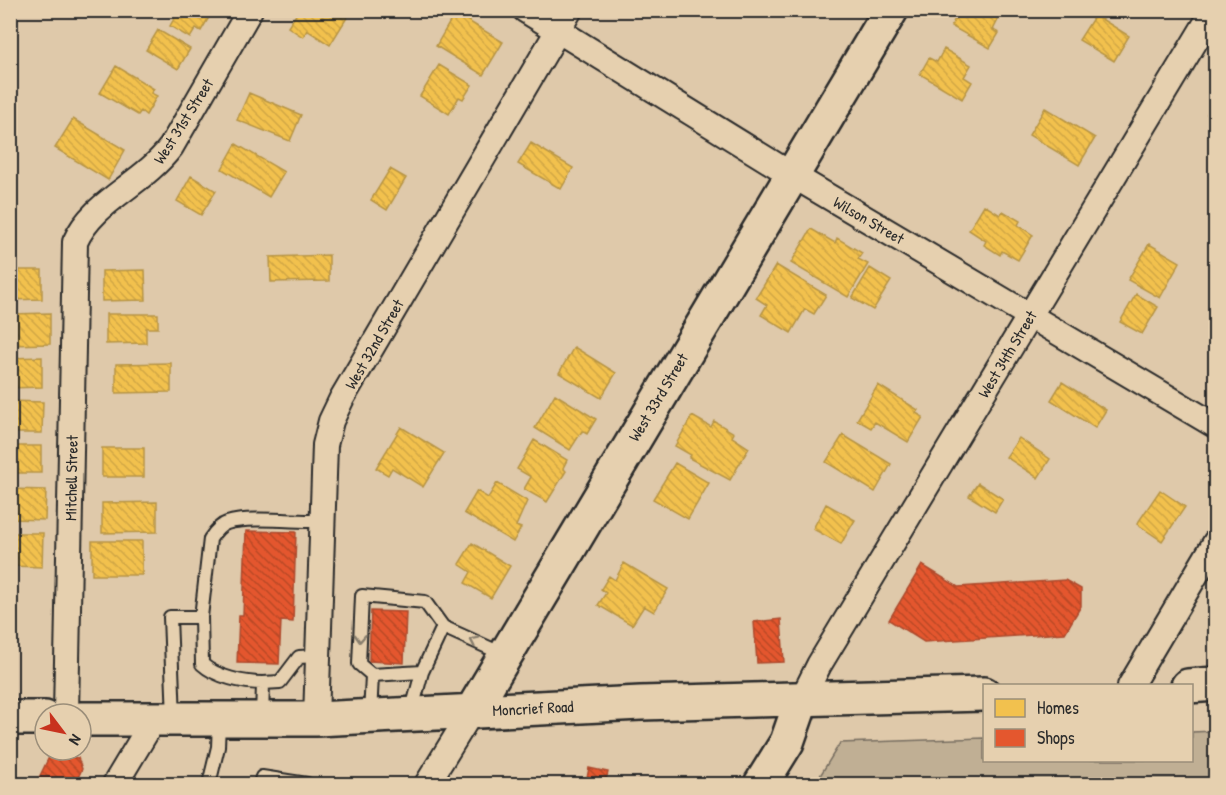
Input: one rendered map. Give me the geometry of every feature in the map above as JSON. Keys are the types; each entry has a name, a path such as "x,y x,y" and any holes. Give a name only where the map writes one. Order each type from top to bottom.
{"street":[{"name":"West 31st Street","path":"75,242 81,227 92,214 156,166 171,147 250,10"},
{"name":"Wilson Street","path":"525,10 564,20 792,175 1215,426"},
{"name":"West 33rd Street","path":"427,784 891,10"},
{"name":"West 34th Street","path":"802,699 819,665 1214,10"},
{"name":"West 32nd Street","path":"316,719 316,656 325,445 331,421 342,398 564,20"},
{"name":"Mitchell Street","path":"66,702 75,242"},
{"path":"1131,684 1215,541"},
{"path":"1193,686 1215,684"},
{"name":"Moncrief Road","path":"93,719 316,719 472,711 983,694"},
{"path":"761,784 787,742 802,699"},
{"path":"10,718 33,718"},
{"path":"115,784 164,719"}],"lane":[{"path":"316,656 299,657 280,682 242,683 231,676 215,672 202,663 201,617 210,539 226,523 322,521"},
{"path":"422,672 372,675 359,664 362,596 424,602 443,627 505,656"},
{"path":"164,719 170,618 201,617"},
{"path":"411,714 422,672 443,627"},
{"path":"370,716 372,675"},
{"path":"262,719 263,683"},
{"path":"210,784 218,747 219,719"},
{"path":"260,784 262,777 307,784"}],"shaded area":[{"path":"1215,731 1215,784 815,784 840,743 983,738 983,762 1193,762 1193,732"}],"building: Homes":[{"path":"179,10 210,10 212,12 201,31 196,28 190,38 170,26"},
{"path":"299,10 339,10 348,16 330,45 307,30 303,37 288,27"},
{"path":"969,10 985,10 999,18 993,30 999,33 990,48 951,26 959,12 966,16"},
{"path":"455,13 503,42 483,75 436,46"},
{"path":"1095,15 1129,36 1114,61 1079,40"},
{"path":"158,30 190,49 178,69 146,50"},
{"path":"944,49 971,65 964,77 972,82 962,99 920,74 929,58 937,62"},
{"path":"439,65 472,85 463,99 459,97 449,114 420,96"},
{"path":"116,66 154,89 151,93 157,96 146,115 141,111 138,115 100,93"},
{"path":"249,93 301,115 290,141 237,120"},
{"path":"1216,99 1216,119 1207,114"},
{"path":"1045,108 1095,138 1079,165 1029,135"},
{"path":"73,119 125,150 108,180 55,148"},
{"path":"531,143 573,168 561,189 518,164"},
{"path":"236,144 284,172 269,197 222,169"},
{"path":"390,169 406,178 387,210 371,200"},
{"path":"191,176 216,191 201,215 177,201"},
{"path":"984,205 1000,215 1003,211 1020,221 1018,225 1033,235 1018,260 1002,251 1000,255 984,245 986,241 969,230"},
{"path":"811,229 835,243 837,238 862,253 858,259 868,264 848,297 791,263"},
{"path":"1149,244 1180,262 1160,298 1128,280"},
{"path":"329,255 329,281 271,282 270,257"},
{"path":"776,265 826,295 814,314 805,309 791,333 761,315 767,305 756,298"},
{"path":"870,268 891,281 873,310 852,298"},
{"path":"10,270 42,270 42,299 10,300"},
{"path":"145,270 146,300 102,301 102,271"},
{"path":"1136,294 1158,307 1142,334 1120,322"},
{"path":"50,313 50,344 10,345 10,314"},
{"path":"106,314 158,314 158,328 146,328 146,343 106,344"},
{"path":"574,347 616,373 601,398 559,373"},
{"path":"42,357 42,387 10,388 10,358"},
{"path":"171,363 171,392 116,393 116,364"},
{"path":"1062,382 1106,410 1095,428 1051,400"},
{"path":"878,385 918,410 916,413 923,417 908,442 875,422 871,428 857,420"},
{"path":"555,394 596,419 587,434 582,431 570,450 535,428"},
{"path":"10,401 43,402 42,433 10,433"},
{"path":"692,416 711,427 714,421 734,433 732,437 749,448 730,480 689,458 691,455 675,446"},
{"path":"401,427 444,453 423,487 392,468 388,475 376,468"},
{"path":"843,435 891,464 875,492 826,462"},
{"path":"1019,438 1050,459 1038,478 1006,457"},
{"path":"534,440 567,460 563,468 566,471 547,502 524,489 531,477 517,469"},
{"path":"10,446 41,446 41,473 10,473"},
{"path":"102,448 144,448 144,477 102,477"},
{"path":"675,463 709,483 688,519 653,499"},
{"path":"497,483 527,501 516,526 521,528 513,542 464,513 477,491 488,498"},
{"path":"978,483 1003,499 995,512 969,496"},
{"path":"10,489 46,490 45,520 10,519"},
{"path":"1160,490 1185,507 1162,541 1137,524"},
{"path":"157,502 157,532 102,533 102,503"},
{"path":"826,504 855,520 841,544 813,529"},
{"path":"10,533 43,533 42,567 10,566"},
{"path":"92,541 142,541 142,575 92,575"},
{"path":"472,543 510,566 491,598 465,583 471,572 459,564"},
{"path":"624,563 668,589 654,612 644,606 632,625 598,605 606,593 601,589 609,576 615,580"}],"building: Shops":[{"path":"246,531 296,532 293,622 281,621 279,664 237,663 239,615 243,615"},
{"path":"922,565 958,587 1065,580 1081,589 1081,606 1065,633 924,642 889,620"},
{"path":"371,611 406,612 404,663 369,661"},
{"path":"781,619 784,662 757,663 754,622"},
{"path":"47,762 79,762 82,769 75,784 36,784"},
{"path":"589,768 608,772 605,784 586,783"},
{"path":"651,778 662,784 636,784 636,781 648,782"}]}
